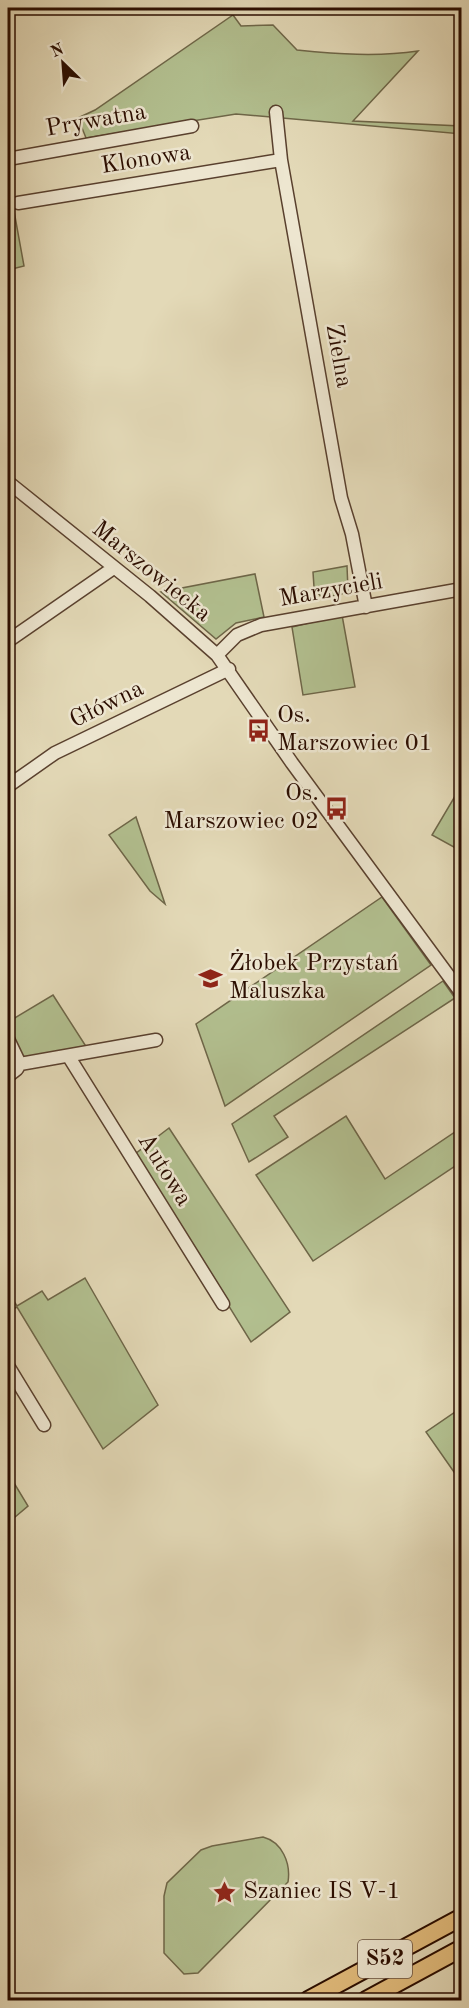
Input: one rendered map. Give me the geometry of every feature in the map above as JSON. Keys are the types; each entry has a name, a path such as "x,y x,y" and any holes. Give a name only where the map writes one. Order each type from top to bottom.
{"highway":[{"name":"S52","path":"308,2001 462,1917"},
{"name":"S52","path":"366,2001 462,1948"}],"street":[{"name":"Zielna","path":"276,112 281,160 341,498 352,534 366,607"},
{"name":"Prywatna","path":"8,159 192,126"},
{"name":"Klonowa","path":"18,203 281,160"},
{"name":"Marszowiecka","path":"8,484 112,569 150,596 217,655 229,669 301,775 462,994"},
{"path":"8,641 112,569"},
{"name":"Marzycieli","path":"217,655 237,635 261,625 462,589"},
{"name":"Główna","path":"8,786 55,753 229,669"},
{"path":"8,1039 20,1064"},
{"path":"20,1064 156,1040"},
{"name":"Autowa","path":"69,1057 223,1304"},
{"path":"8,1076 20,1064"},
{"path":"8,1366 44,1425"}],"green space":[{"path":"233,15 241,26 273,25 297,50 342,54 418,51 353,121 461,126 462,134 236,114 86,138 78,118 95,110"},
{"path":"12,200 24,266 8,270 8,201"},
{"path":"347,566 348,590 340,595 321,597 314,587 313,572"},
{"path":"255,574 264,617 236,623 216,639 161,592"},
{"path":"342,615 355,687 303,695 292,627"},
{"path":"461,786 461,851 432,835"},
{"path":"136,817 165,904 150,891 109,835"},
{"path":"382,897 431,965 225,1106 196,1024"},
{"path":"443,981 455,998 274,1116 288,1137 249,1162 232,1124"},
{"path":"53,995 87,1048 24,1059 8,1028 8,1022"},
{"path":"346,1116 385,1179 461,1128 461,1162 313,1261 256,1175"},
{"path":"169,1128 290,1312 251,1342 135,1154"},
{"path":"85,1278 158,1405 103,1449 17,1307 8,1312 8,1292 17,1306 42,1291 48,1300"},
{"path":"461,1408 461,1482 426,1432"},
{"path":"8,1473 28,1506 8,1523"},
{"path":"263,1837 275,1843 284,1854 289,1875 288,1882 198,1973 184,1974 164,1953 164,1896 167,1883 201,1850"}],"place":[{"name":"Os. Marszowiec 01","path":"259,730"},
{"name":"Os. Marszowiec 02","path":"337,808"},
{"name":"Żłobek Przystań Maluszka","path":"211,978"},
{"name":"Szaniec IS V-1","path":"225,1892"}]}
